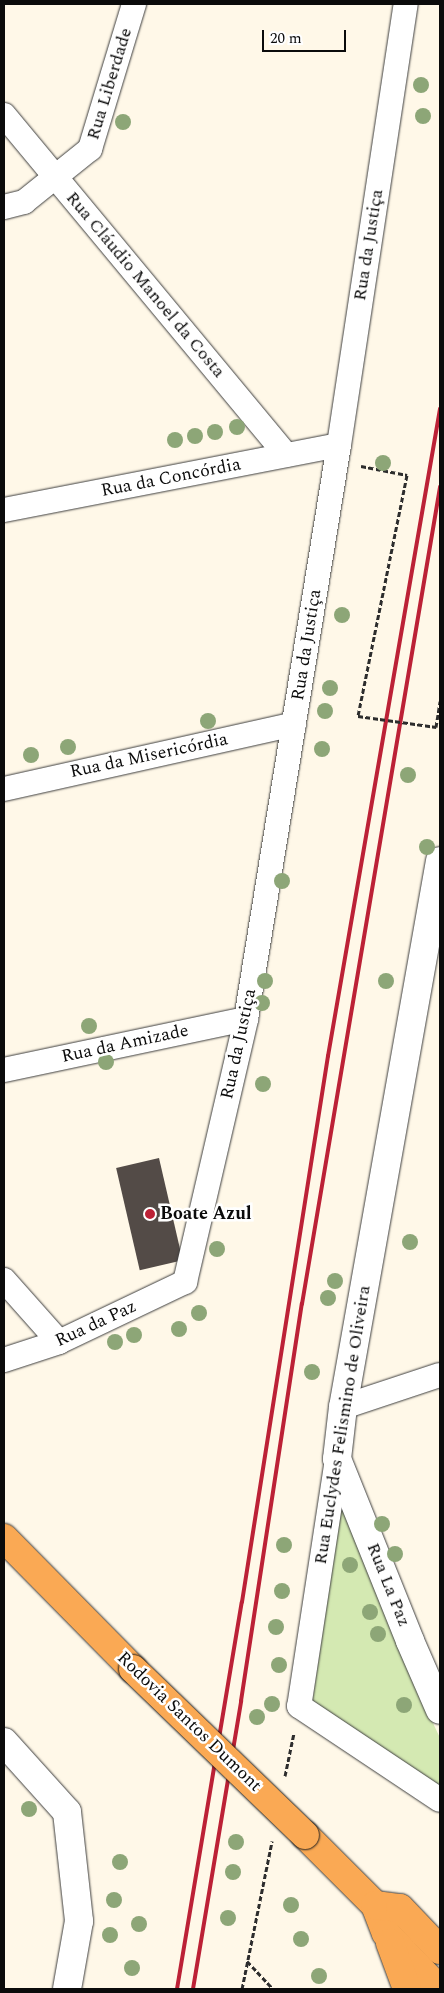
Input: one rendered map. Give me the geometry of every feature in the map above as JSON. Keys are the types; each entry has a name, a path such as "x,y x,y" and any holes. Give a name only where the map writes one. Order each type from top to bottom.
{"highway":[{"name":"Rodovia Santos Dumont","path":"4,1538 133,1669 375,1905 386,1933 439,1989"},
{"path":"375,1905 400,1908 440,1950"},
{"path":"386,1933 407,1989"}],"street":[{"name":"Rua Liberdade","path":"4,207 24,202 90,149 134,4"},
{"name":"Rua da Justiça","path":"185,1282 246,1019 337,453 406,4"},
{"name":"Rua Cláudio Manoel da Costa","path":"4,115 286,455"},
{"name":"Rua da Concórdia","path":"4,510 286,455 337,453"},
{"name":"Rua da Misericórdia","path":"4,789 294,724"},
{"name":"Rua Euclydes Felismino de Oliveira","path":"299,1706 337,1459 343,1407 440,861"},
{"name":"Rua da Amizade","path":"4,1070 246,1019"},
{"path":"4,1280 59,1342"},
{"name":"Rua da Paz","path":"4,1360 59,1342 185,1282"},
{"path":"343,1407 440,1375"},
{"name":"Rua La Paz","path":"337,1459 410,1641 440,1710"},
{"path":"299,1706 440,1800"},
{"path":"4,1742 67,1812 79,1920 68,1989"}],"path":[{"path":"337,453 407,474 358,716 436,727 440,701"},
{"path":"284,1782 299,1706"},
{"path":"242,1989 272,1838"},
{"path":"247,1961 273,1989"}],"green space":[{"path":"342,1498 412,1678 440,1738 440,1789 312,1705"}],"building":[{"name":"Boate Azul","path":"159,1158 183,1260 140,1270 116,1168"}],"railway":[{"path":"177,1989 242,1602 328,1056 440,409"},
{"path":"193,1989 241,1701 302,1304 440,487"}],"place":[{"name":"Boate Azul","path":"150,1214"}]}
